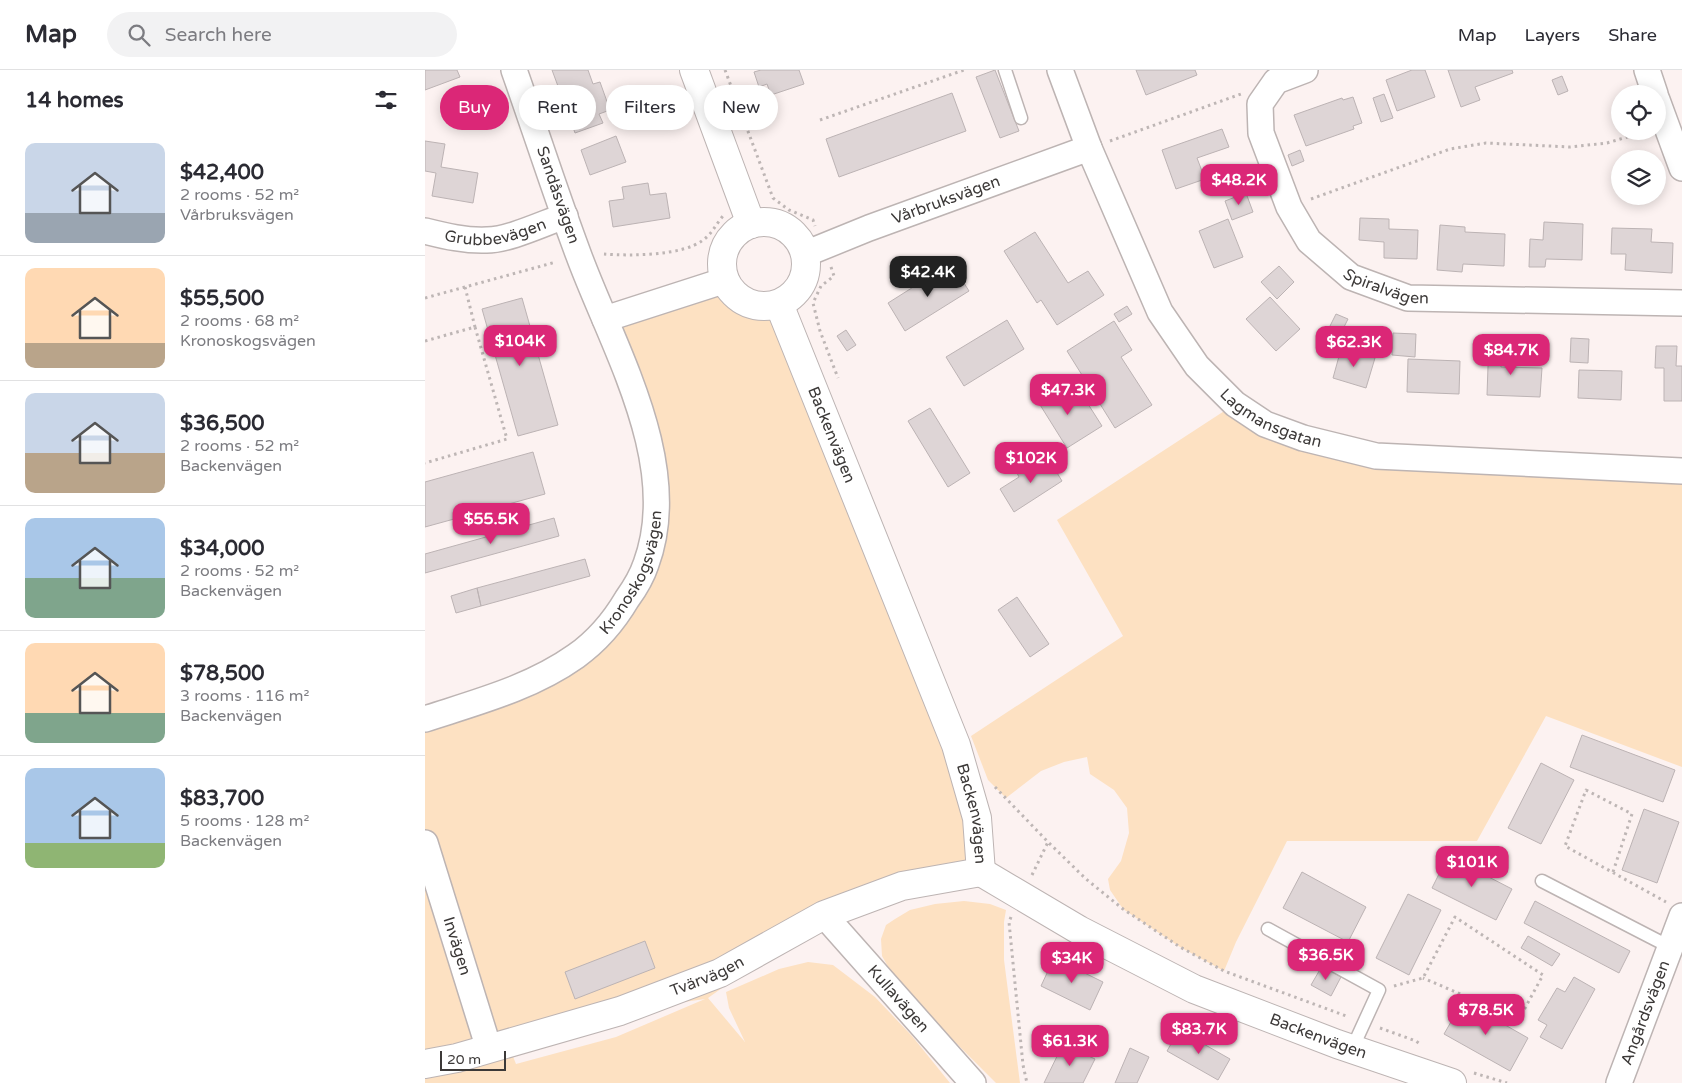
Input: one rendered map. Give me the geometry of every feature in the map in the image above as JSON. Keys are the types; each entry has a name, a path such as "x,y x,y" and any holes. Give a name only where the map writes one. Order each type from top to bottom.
{"street":[{"name":"Sandåsvägen","path":"514,70 579,257 605,319"},
{"path":"694,70 751,224"},
{"name":"Lagmansgatan","path":"1060,70 1089,148 1160,312 1197,366 1235,404 1265,424 1303,438 1377,456 1682,471"},
{"path":"1277,81 1305,70"},
{"path":"1647,70 1652,85"},
{"name":"Spiralvägen","path":"1277,81 1260,104 1261,133 1289,207 1309,241 1351,277 1408,298 1682,303"},
{"path":"1666,124 1682,168"},
{"name":"Vårbruksvägen","path":"815,250 879,224 1089,148"},
{"name":"Grubbevägen","path":"425,231 455,238 488,240 517,234 565,216"},
{"path":"768,222 785,227 798,239 815,250 802,284 792,296 779,304 765,306 752,304 735,294 726,280 723,269 723,257 732,237 741,229 751,224 768,222"},
{"path":"605,319 726,280"},
{"name":"Backenvägen","path":"779,304 957,745 977,818 981,872 1079,930 1194,989 1352,1050 1462,1078"},
{"name":"Kronoskogsvägen","path":"425,719 518,688 578,655 606,630 638,583 647,563 653,539 657,497 655,477 644,419 605,319"},
{"name":"Invägen","path":"425,843 489,1049"},
{"name":"Tvärvägen","path":"425,1064 457,1058 620,1011 720,973 824,915 902,886 981,872"},
{"name":"Angårdsvägen","path":"1619,1083 1671,947 1678,911"},
{"name":"Kullavägen","path":"824,915 973,1083"}],"lane":[{"path":"1005,70 1021,118"},
{"path":"1542,881 1671,947"},
{"path":"1268,929 1379,990 1352,1050"}],"path":[{"path":"725,70 773,198 789,210 813,220 815,250"},
{"path":"820,120 964,70"},
{"path":"1089,148 1277,81"},
{"path":"1289,207 1450,149 1485,144 1571,147 1617,140"},
{"path":"425,463 507,439 465,286"},
{"path":"425,341 475,327"},
{"path":"994,786 1086,879 1123,909 1180,947 1224,971 1415,1041 1423,1047"},
{"path":"1613,872 1632,814 1586,790 1565,846 1678,911"},
{"path":"1027,1083 1023,1065 1009,922 1048,842"},
{"path":"1379,990 1423,978 1519,1019 1543,975 1455,917 1423,978"},
{"path":"1462,1078 1507,1083"}],"shaded area":[{"path":"726,280 742,299 748,302 761,305 779,304 956,745 981,872 824,915 708,998 745,1042 729,1008 726,992 779,969 808,962 833,965 875,997 912,1036 950,1083 425,1083 425,719 518,688 606,630 656,519 605,319","holes":["705,999 616,1037 516,1064 508,1044 620,1011"]},
{"path":"1235,404 1303,438 1682,471 1682,767 1546,716 1477,841 1287,841 1236,942 1224,971 1180,947 1123,909 1110,890 1108,879 1121,861 1129,833 1127,808 1114,790 1090,774 1087,757 1064,762 1041,771 1006,798 988,780 971,736 1123,636 1057,520"},
{"path":"964,901 990,904 1006,910 1004,922 1004,960 1020,1083 996,1083 930,1017 891,972 882,956 881,939 886,925 910,910 935,904"}],"building":[{"path":"425,70 457,70 460,77 425,90"},
{"path":"552,70 588,70 593,84 600,82 606,99 606,111 599,114 603,123 596,126 596,85 558,85"},
{"path":"761,70 799,70 804,84 778,93 778,85 758,85 754,72"},
{"path":"995,70 1019,131 1000,138 976,77"},
{"path":"1136,70 1195,70 1197,75 1146,95"},
{"path":"1412,70 1425,70 1435,97 1397,111 1386,80"},
{"path":"1448,70 1512,70 1513,73 1475,87 1480,100 1461,107"},
{"path":"1562,76 1568,91 1558,95 1552,80"},
{"path":"952,93 966,131 839,177 826,139"},
{"path":"1384,94 1393,118 1381,122 1373,98"},
{"path":"1353,97 1362,123 1353,126 1354,129 1306,146 1294,115 1342,98 1343,100"},
{"path":"1222,129 1229,147 1197,158 1205,179 1176,189 1162,150"},
{"path":"616,136 626,162 590,175 581,150"},
{"path":"425,141 445,144 441,167 478,173 473,203 432,196 436,173 425,171"},
{"path":"1300,150 1304,161 1292,166 1288,155"},
{"path":"648,183 650,195 666,193 670,218 613,227 609,201 624,199 622,187"},
{"path":"1246,193 1253,212 1232,220 1225,201"},
{"path":"1360,218 1389,219 1389,229 1418,230 1417,259 1384,258 1384,242 1359,240"},
{"path":"1228,219 1243,257 1214,268 1199,231"},
{"path":"1544,222 1583,224 1582,260 1546,259 1545,267 1529,267 1530,239 1543,240"},
{"path":"1440,225 1465,227 1465,232 1505,234 1504,266 1463,264 1462,272 1437,270"},
{"path":"1612,228 1652,229 1651,242 1673,243 1672,273 1625,270 1626,254 1611,254"},
{"path":"1035,232 1068,283 1088,271 1104,295 1057,325 1041,300 1037,303 1004,251"},
{"path":"952,264 969,291 905,331 888,303 926,279 928,282 940,275 938,272"},
{"path":"1279,266 1294,282 1277,299 1261,282"},
{"path":"1270,297 1300,329 1276,351 1246,319"},
{"path":"522,298 558,425 518,436 482,309"},
{"path":"1127,306 1132,314 1119,322 1114,314"},
{"path":"1336,314 1348,319 1339,337 1327,332"},
{"path":"1007,320 1024,349 964,386 946,357"},
{"path":"1114,321 1132,350 1121,357 1152,405 1115,428 1067,351"},
{"path":"846,330 856,345 847,351 837,336"},
{"path":"1393,333 1416,334 1415,357 1392,355"},
{"path":"1489,338 1502,338 1501,367 1542,368 1540,397 1487,395"},
{"path":"1571,338 1589,339 1588,363 1570,362"},
{"path":"1656,346 1677,346 1676,366 1682,366 1682,401 1664,401 1664,368 1655,368"},
{"path":"1341,349 1375,358 1366,388 1333,378"},
{"path":"1408,359 1460,361 1459,394 1407,392"},
{"path":"1579,370 1622,371 1621,400 1578,398"},
{"path":"1046,384 1060,406 1081,393 1102,426 1067,448 1032,392"},
{"path":"930,408 970,473 948,487 908,421"},
{"path":"533,452 545,494 425,527 425,482"},
{"path":"1048,458 1062,481 1014,512 1000,489 1019,477 1016,471 1027,464 1030,470"},
{"path":"554,518 559,536 425,573 425,554"},
{"path":"585,559 590,576 481,606 477,588"},
{"path":"477,588 481,606 456,613 451,596"},
{"path":"1017,597 1049,644 1030,657 998,610"},
{"path":"1582,735 1675,770 1663,802 1570,767"},
{"path":"1541,763 1574,780 1541,844 1508,828"},
{"path":"1644,809 1679,822 1657,883 1622,870"},
{"path":"1448,856 1512,889 1496,920 1432,888"},
{"path":"1302,872 1366,907 1348,942 1283,908"},
{"path":"1408,894 1441,910 1409,975 1376,958"},
{"path":"1535,901 1630,951 1619,973 1524,923"},
{"path":"1528,936 1560,954 1552,966 1521,948"},
{"path":"645,941 655,968 575,999 565,972"},
{"path":"1054,958 1103,982 1090,1010 1041,986"},
{"path":"1322,966 1341,977 1331,996 1311,985"},
{"path":"1574,977 1595,989 1562,1049 1540,1037 1547,1025 1538,1020 1557,988 1565,992"},
{"path":"1463,1001 1528,1038 1510,1071 1444,1034"},
{"path":"1179,1030 1230,1059 1218,1080 1167,1051"},
{"path":"1063,1044 1095,1059 1083,1083 1044,1083"},
{"path":"1130,1048 1149,1057 1137,1083 1115,1083"}]}
